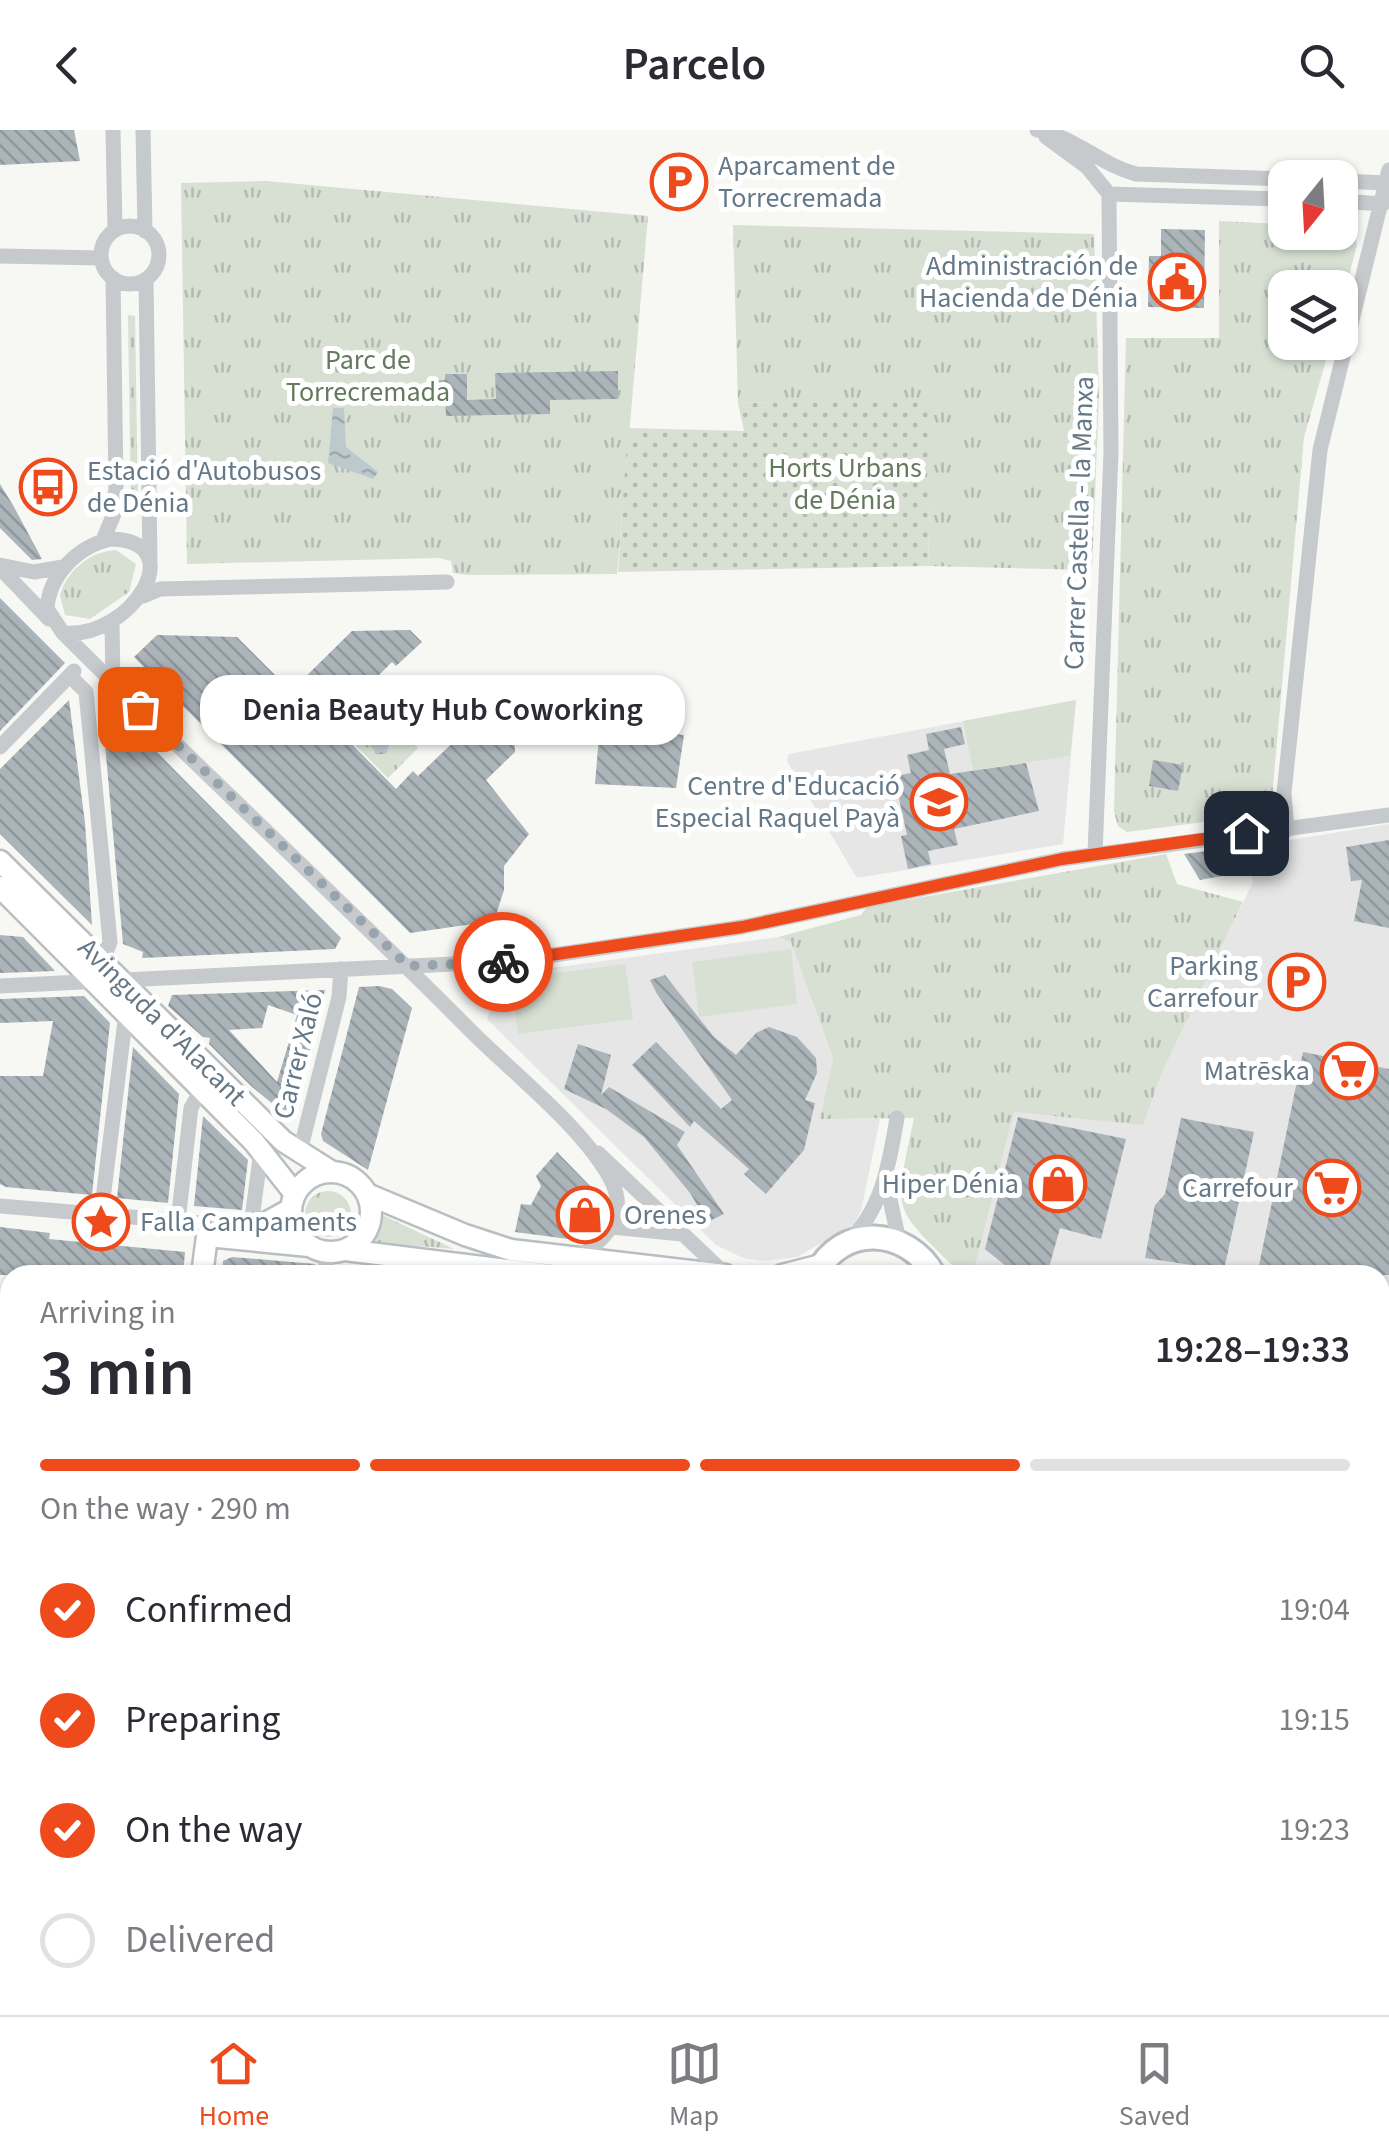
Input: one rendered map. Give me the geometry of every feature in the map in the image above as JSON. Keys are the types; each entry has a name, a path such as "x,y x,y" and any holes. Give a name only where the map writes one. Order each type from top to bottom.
{"main road":[{"name":"Avinguda d'Alacant","path":"0,861 105,974 126,1013 262,1150 293,1202"},
{"name":"Avinguda d'Alacant","path":"0,887 105,974 300,1155 332,1172"},
{"path":"203,1265 206,1236 216,1226 266,1224 293,1202 310,1178 332,1172 352,1178 367,1194 493,1245 643,1265"},
{"path":"327,1249 369,1227 367,1194"},
{"path":"293,1202 295,1230 327,1249"},
{"path":"206,1236 464,1265"},
{"path":"823,1265 848,1242 868,1236 899,1241 913,1248 927,1265"}],"street":[{"path":"113,130 115,230"},
{"path":"143,596 150,568 146,279 158,258 156,243 146,230 144,130"},
{"path":"1034,130 1068,136 1117,169 1136,174 1268,178"},
{"path":"1034,130 1062,144 1109,194 1268,199"},
{"path":"1287,830 1284,793 1314,486 1325,425 1388,177 1358,180"},
{"name":"Carrer Castella - la Manxa","path":"1095,854 1110,452 1109,194"},
{"path":"1358,202 1383,204"},
{"path":"103,540 114,514 116,487 113,278 101,258 104,241 115,230 126,226 146,230"},
{"path":"0,256 101,258"},
{"path":"113,278 133,284 146,279"},
{"path":"0,567 34,572 64,567 103,540 119,539 145,554 150,568"},
{"path":"0,567 113,684 408,966 576,1136 715,1265"},
{"path":"50,620 48,600 64,567"},
{"path":"63,633 88,632 112,623 143,596 160,589 448,582"},
{"path":"88,710 113,684 112,623"},
{"path":"0,747 88,658"},
{"path":"70,676 86,692 110,942 105,974"},
{"path":"0,986 105,974 513,961 742,927 1095,854 1389,814"},
{"name":"Carrer Xaló","path":"300,1155 339,997 341,969"},
{"path":"101,1216 126,1013"},
{"path":"178,1221 191,1108 202,1088"},
{"path":"848,1242 866,1222 886,1178 897,1118"},
{"path":"576,1136 611,1181 617,1208 612,1227 600,1243 578,1257"},
{"path":"0,1206 244,1226 262,1150"},
{"path":"886,1178 899,1241"},
{"path":"612,1227 682,1234"},
{"path":"326,1265 327,1249"}],"shaded area":[{"name":"Centre d'Educació Especial Raquel Payà","path":"1076,700 1063,844 857,878 787,761 789,754"},
{"path":"1389,824 1389,1265 976,1265 1014,1112 1143,1124 1161,1075 1253,882 1247,847"},
{"path":"778,937 791,941 833,1060 821,1118 880,1119 861,1211 854,1224 797,1257 764,1261 743,1258 716,1245 487,1019 501,975"}],"green space":[{"name":"Parc de Torrecremada","path":"266,181 648,216 617,574 468,575 453,573 451,561 439,558 187,564 181,183"},
{"path":"1219,221 1268,223 1268,250 1356,250 1350,270 1268,270 1268,360 1326,360 1304,437 1272,798 1258,815 1127,832 1118,826 1114,812 1126,338 1219,338"},
{"path":"733,225 1094,234 1099,395 1092,570 928,566 932,400 738,403"},
{"path":"128,315 135,316 138,504 131,504"},
{"name":"Horts Urbans de Dénia","path":"933,399 928,566 618,572 628,428 744,431 738,403"},
{"path":"116,550 136,564 129,592 90,619 65,615 60,595 74,570 89,558"},
{"path":"398,675 444,720 432,733 422,729 410,739 418,748 388,778 342,732"},
{"path":"1076,700 1070,756 973,770 963,721"},
{"path":"1166,854 1177,884 1243,902 1161,1075 1143,1125 1014,1112 976,1265 952,1265 922,1235 903,1207 903,1175 914,1118 820,1119 833,1059 791,942 778,937 861,915 867,907"},
{"path":"791,949 797,1004 699,1017 692,962"},
{"path":"625,964 633,1019 518,1034 511,979"},
{"path":"328,1191 344,1198 351,1214 344,1230 328,1237 312,1230 305,1214 312,1198"},
{"path":"380,1214 454,1249 371,1242"}],"water":[{"path":"333,408 344,408 346,447 378,472 373,479 328,463"},
{"path":"395,707 411,716 411,733 401,742 390,742 386,754 376,754 371,745 376,737 369,733 368,722 376,717 389,725 389,712"}],"building":[{"path":"0,130 74,130 80,161 0,165"},
{"name":"Administración de Hacienda de Dénia","path":"1161,229 1205,230 1204,308 1148,307 1149,256 1161,256"},
{"path":"618,371 618,399 550,400 550,414 446,416 445,394 436,395 436,380 445,380 445,374 467,374 467,400 496,399 495,373"},
{"path":"0,484 42,559 32,560 0,528"},
{"path":"0,598 65,663 0,731"},
{"path":"410,630 422,642 396,666 392,662 331,723 396,789 413,771 418,776 468,728 502,726 514,738 515,752 486,780 529,834 504,866 504,890 494,921 410,933 134,657 157,635 237,637 291,691 352,631"},
{"path":"69,700 85,823 92,925 0,834 0,769"},
{"path":"632,710 675,711 674,734 684,735 676,788 595,784 600,724 630,725"},
{"path":"119,714 341,938 335,949 142,958 143,952 123,944 103,722"},
{"path":"961,727 965,744 944,749 950,774 1026,763 1039,811 954,829 958,845 928,851 931,864 908,869 901,836 907,835 894,776 911,773 907,755 929,750 926,734"},
{"path":"1153,760 1183,765 1178,791 1149,786"},
{"path":"1389,840 1389,928 1354,921 1362,880 1351,881 1346,847"},
{"path":"1239,847 1239,873 1200,880 1184,854"},
{"path":"0,935 23,937 55,971 0,973"},
{"path":"665,975 714,1037 736,1055 756,1033 769,1027 797,1037 816,1058 817,1073 805,1100 815,1103 804,1150 766,1194 744,1174 749,1169 694,1121 690,1127 632,1065 656,1042 721,1109 732,1100 657,994 650,980"},
{"path":"359,987 392,989 412,1008 368,1170 323,1141 321,1134"},
{"path":"325,990 294,1113 286,1115 251,1086 209,1044 210,1038 203,1037 168,1006 172,995","holes":["268,1005 297,1015 277,1082 229,1030 262,1028"]},
{"path":"84,996 110,1023 92,1195 6,1187 0,1184 0,1076 43,1076 53,1021 0,1023 0,999"},
{"path":"578,1044 611,1055 601,1095 609,1087 685,1132 677,1145 724,1214 701,1225 694,1211 699,1208 690,1193 644,1137 606,1109 564,1089"},
{"path":"133,1047 179,1094 168,1203 117,1198"},
{"name":"Carrefour","path":"1303,1052 1389,1069 1389,1265 1259,1265"},
{"path":"203,1116 248,1160 242,1210 194,1206"},
{"name":"Hiper Dénia","path":"1018,1117 1126,1139 1101,1239 1060,1228 1050,1265 1005,1265 985,1249"},
{"path":"1181,1118 1254,1132 1225,1265 1145,1258 1155,1205 1165,1194"},
{"path":"557,1152 597,1193 601,1220 588,1236 576,1240 515,1232 521,1204 531,1205 541,1186 536,1176"},
{"path":"0,1227 50,1233 49,1239 185,1252 184,1265 0,1265"},
{"path":"232,1257 315,1264 223,1265"}],"way so far":[{"path":"140,709 408,966 503,962"}],"place":[{"name":"Aparcament de Torrecremada","path":"679,182"},
{"name":"Administración de Hacienda de Dénia","path":"1177,282"},
{"name":"Estació d'Autobusos de Dénia","path":"48,487"},
{"name":"Denia Beauty Hub Coworking","path":"140,709"},
{"name":"Centre d'Educació Especial Raquel Payà","path":"939,802"},
{"name":"Parking Carrefour","path":"1297,982"},
{"name":"Matrēska","path":"1349,1071"},
{"name":"Hiper Dénia","path":"1058,1184"},
{"name":"Carrefour","path":"1332,1188"},
{"name":"Orenes","path":"585,1215"},
{"name":"Falla Campaments","path":"101,1222"}],"route":[{"path":"503,962 742,927 939,882 1062,859 1246,833"}]}
